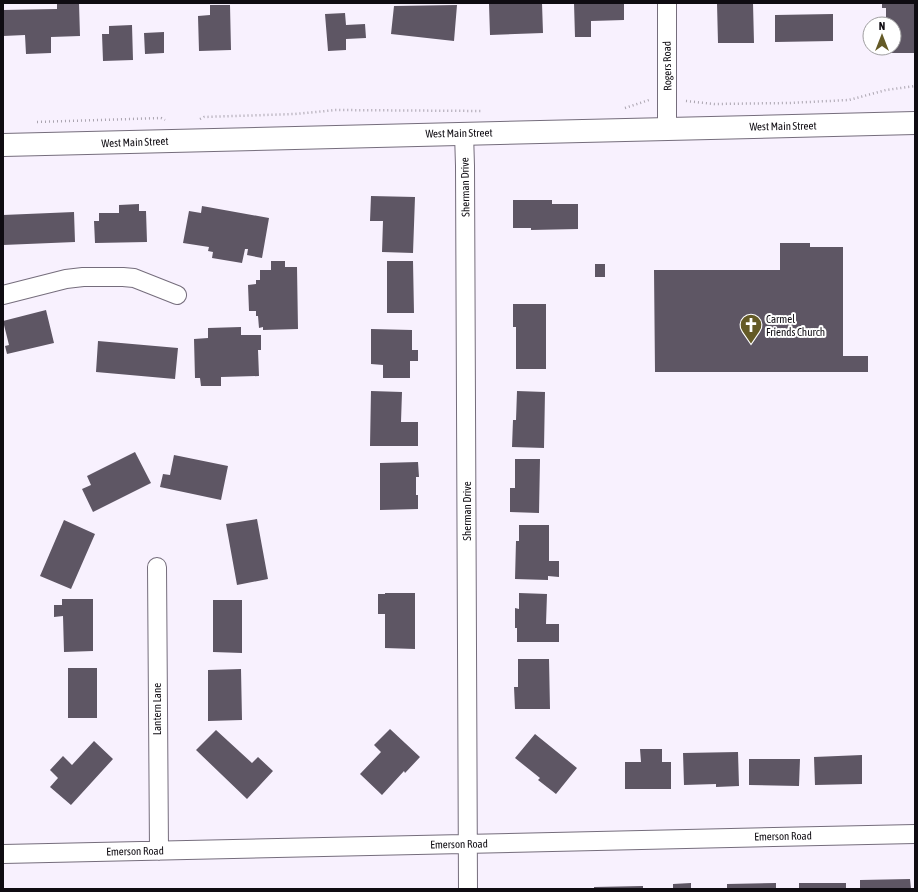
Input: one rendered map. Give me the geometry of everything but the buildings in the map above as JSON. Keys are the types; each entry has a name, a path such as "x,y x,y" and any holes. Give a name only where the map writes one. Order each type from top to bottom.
{"main road":[{"name":"West Main Street","path":"3,145 915,123"}],"street":[{"name":"Rogers Road","path":"666,3 667,129"},
{"name":"Sherman Drive","path":"464,133 468,889"},
{"path":"3,295 66,279 82,277 134,278 177,295"},
{"name":"Lantern Lane","path":"156,568 159,851"},
{"name":"Emerson Road","path":"3,854 915,834"}],"path":[{"path":"623,109 647,100 667,98 714,104 849,100 886,90 915,86"},
{"path":"198,120 204,117 295,114 336,110 484,111"},
{"path":"35,122 161,118 166,121"}],"place":[{"name":"Carmel Friends Church","path":"751,344"}]}
